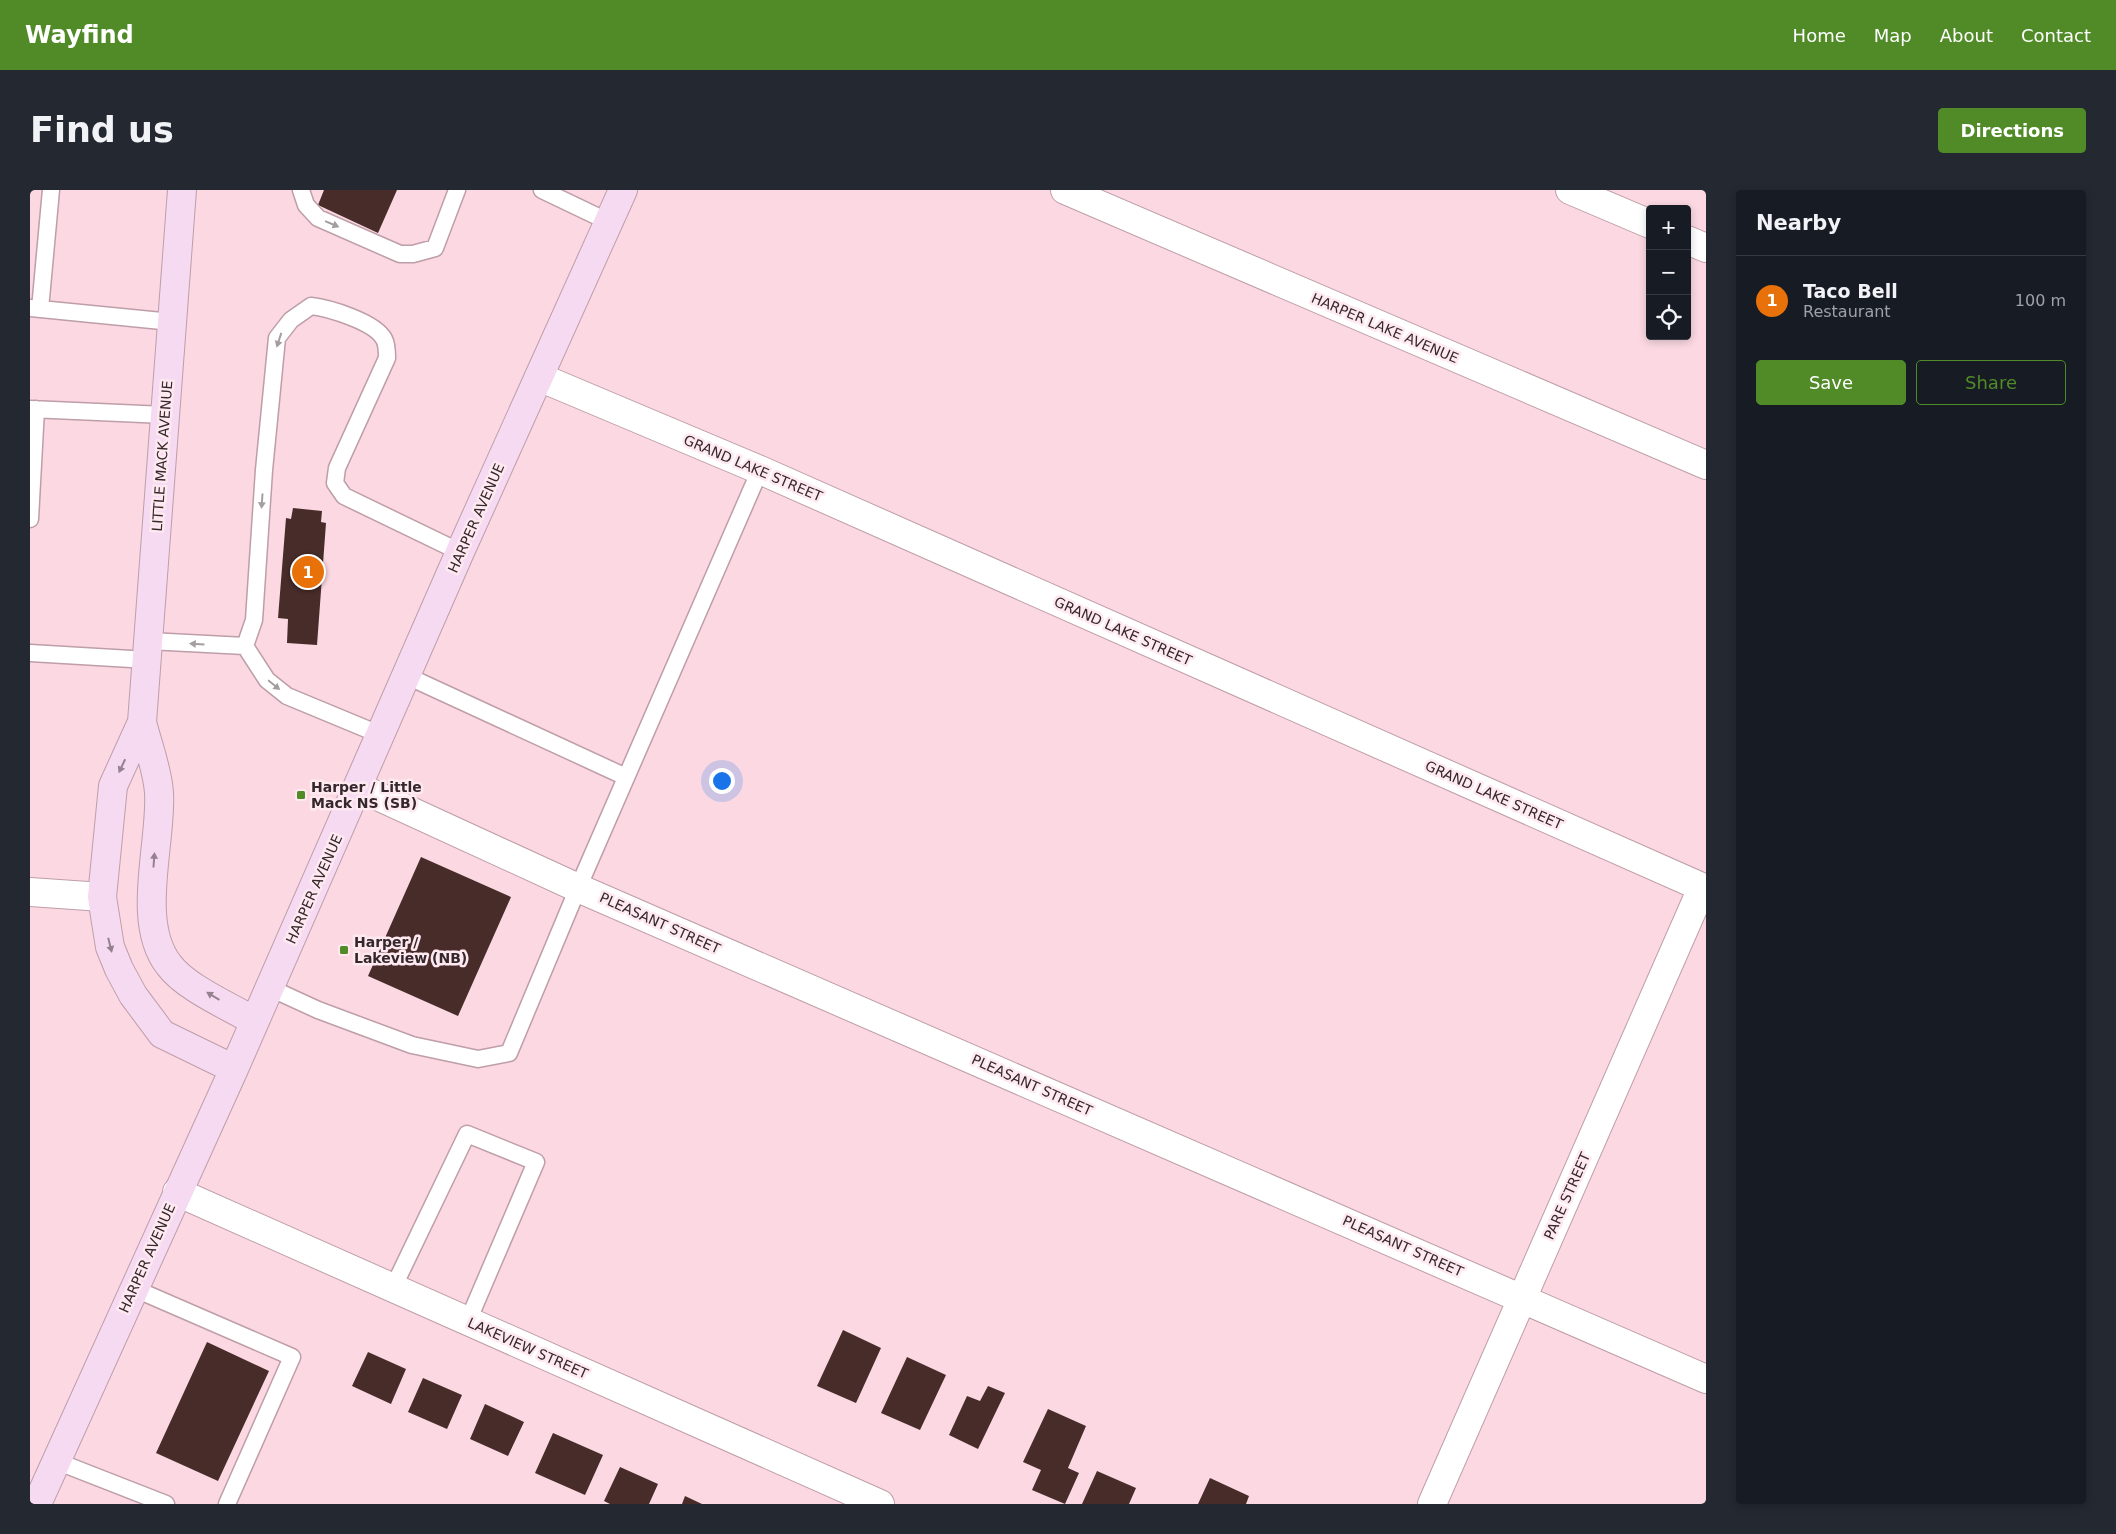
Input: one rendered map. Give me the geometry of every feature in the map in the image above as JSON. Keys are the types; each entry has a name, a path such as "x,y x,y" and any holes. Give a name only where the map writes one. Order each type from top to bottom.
{"main road":[{"name":"LITTLE MACK AVENUE","path":"182,190 149,650 142,722 113,786 102,897 110,947 119,969 133,995 162,1034 234,1069"},
{"name":"HARPER AVENUE","path":"37,1504 133,1288 234,1069 460,552 623,190"},
{"name":"LITTLE MACK AVENUE","path":"142,722 160,792 153,884 153,927 158,947 169,965 189,982 254,1021"}],"street":[{"name":"HARPER LAKE AVENUE","path":"1065,190 1706,465"},
{"path":"1570,190 1646,222"},
{"path":"1691,242 1706,248"},
{"name":"GRAND LAKE STREET","path":"539,377 760,470 1704,888"},
{"name":"PLEASANT STREET","path":"358,788 578,888 1706,1379"},
{"name":"PARE STREET","path":"1432,1504 1704,888"},
{"path":"30,892 102,897"},
{"name":"LAKEVIEW STREET","path":"177,1192 880,1504"}],"lane":[{"path":"52,190 35,309 172,322"},
{"path":"301,190 306,205 318,218 400,254 414,254 435,248 457,190"},
{"path":"542,190 609,222"},
{"path":"245,646 254,620 264,470 277,338 291,320 311,306 328,308 378,330 385,340 388,358 337,468 335,482 344,496 460,552"},
{"path":"30,519 33,409 165,416"},
{"path":"270,988 318,1010 412,1045 478,1059 509,1053 578,888 760,470"},
{"path":"30,653 245,646"},
{"path":"245,646 267,680 287,696 381,735"},
{"path":"407,676 626,777"},
{"path":"393,1288 467,1134 536,1162 468,1321"},
{"path":"133,1288 292,1357 227,1504"},
{"path":"56,1461 166,1504"}],"building":[{"path":"324,190 397,190 378,233 318,205"},
{"path":"293,508 322,511 321,522 326,523 317,645 287,643 288,619 278,618 286,518 291,519"},
{"path":"421,857 511,897 458,1016 368,976"},
{"path":"843,1330 881,1348 856,1403 817,1386"},
{"path":"207,1342 269,1371 218,1481 156,1453"},
{"path":"368,1352 406,1369 391,1404 352,1386"},
{"path":"907,1357 946,1375 920,1430 881,1413"},
{"path":"423,1378 462,1395 447,1429 408,1412"},
{"path":"988,1386 1005,1393 978,1449 949,1435 967,1396 980,1401"},
{"path":"485,1404 524,1422 508,1456 470,1439"},
{"path":"1048,1409 1086,1426 1068,1468 1079,1473 1065,1504 1032,1490 1041,1470 1023,1462"},
{"path":"553,1433 603,1455 585,1495 535,1473"},
{"path":"620,1467 658,1484 649,1504 610,1504 604,1501"},
{"path":"1097,1471 1136,1488 1129,1504 1082,1504"},
{"path":"1210,1478 1249,1496 1246,1504 1198,1504"},
{"path":"685,1496 702,1504 682,1504"}],"place":[{"name":"Taco Bell","path":"308,572"},
{"name":"Harper / Little Mack NS (SB)","path":"301,795"},
{"name":"Harper / Lakeview (NB)","path":"344,950"}]}
